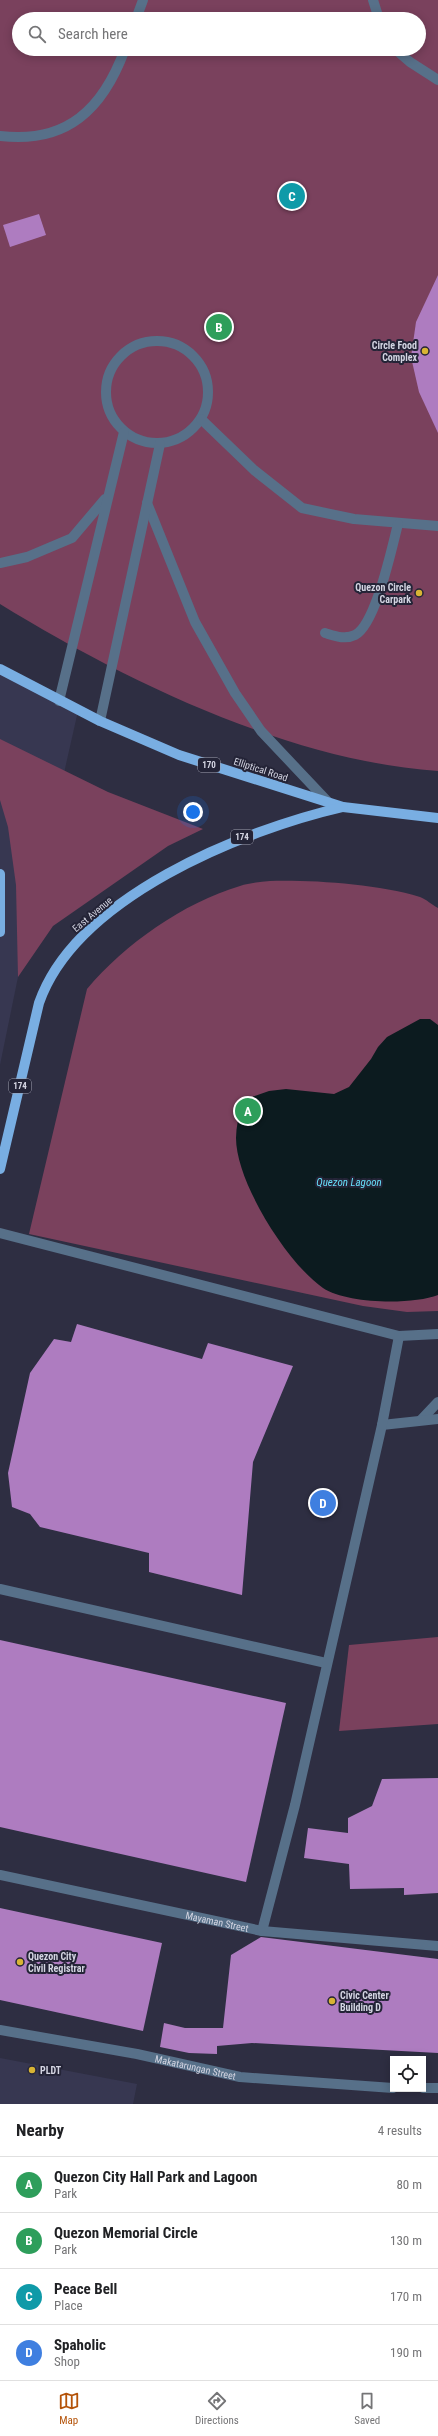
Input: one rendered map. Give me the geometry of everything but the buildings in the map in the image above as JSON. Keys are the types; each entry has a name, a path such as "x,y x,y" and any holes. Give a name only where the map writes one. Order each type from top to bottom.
{"main road":[{"name":"Elliptical Road","path":"0,669 100,721 179,755 343,807 438,818"},
{"name":"East Avenue","path":"0,1169 39,1003 50,977 74,945 122,904 155,882 213,850 285,822 343,807"},
{"path":"0,874 0,932"}],"street":[{"path":"139,12 143,0"},
{"path":"372,0 376,12"},
{"path":"0,136 25,138 42,136 56,132 80,117 106,90 122,56"},
{"path":"404,56 410,62 438,80"},
{"path":"149,341 166,342 182,347 194,356 203,369 209,396 201,418 191,431 176,440 160,444 134,439 124,432 112,419 106,403 107,381 110,370 120,356 133,346 149,341"},
{"path":"201,418 254,470 302,508 398,524 438,526"},
{"path":"59,701 124,432"},
{"path":"100,721 160,444"},
{"path":"0,563 27,557 72,538 109,491"},
{"path":"148,503 195,622 235,694 260,731 328,802"},
{"path":"325,633 343,638 355,635 362,629 380,591 398,524"},
{"path":"0,1233 399,1336 438,1334"},
{"path":"262,1931 296,1805 326,1663 382,1425 399,1336"},
{"path":"421,1420 438,1402"},
{"path":"382,1425 438,1419"},
{"path":"0,1589 326,1663"},
{"name":"Mayaman Street","path":"0,1875 262,1931 438,1946"},
{"name":"Makatarungan Street","path":"0,2030 137,2054 240,2077 390,2088"},
{"path":"426,2088 438,2088"}],"shaded area":[{"path":"0,0 438,0 438,771 382,764 325,752 267,734 210,713 154,688 49,633 0,604"},
{"path":"0,669 78,711 18,977 0,1065"},
{"path":"0,739 108,792 203,829 168,846 53,926 18,977 16,885 8,827 0,800"},
{"path":"270,881 326,882 385,889 420,897 438,908 438,1311 407,1312 363,1306 29,1234 87,989 102,972 137,941 177,914 219,893 243,885"},
{"path":"438,1637 438,1724 339,1731 349,1645"},
{"name":"PLDT","path":"0,2058 137,2084 133,2104 0,2104"}],"water":[{"name":"Quezon Lagoon","path":"420,1019 430,1019 438,1025 438,1295 427,1298 397,1301 363,1300 347,1297 323,1288 309,1276 294,1260 266,1220 254,1198 238,1156 236,1134 241,1105 252,1097 269,1091 286,1089 334,1094 349,1087 387,1037"}],"place":[{"name":"Peace Bell","path":"292,196"},
{"name":"Quezon Memorial Circle","path":"219,327"},
{"name":"Circle Food Complex","path":"425,351"},
{"name":"Quezon Circle Carpark","path":"419,593"},
{"name":"Quezon City Hall Park and Lagoon","path":"248,1111"},
{"name":"Spaholic","path":"323,1503"},
{"name":"Quezon City Civil Registrar","path":"20,1962"},
{"name":"Civic Center Building D","path":"332,2001"},
{"name":"PLDT","path":"32,2070"}]}
